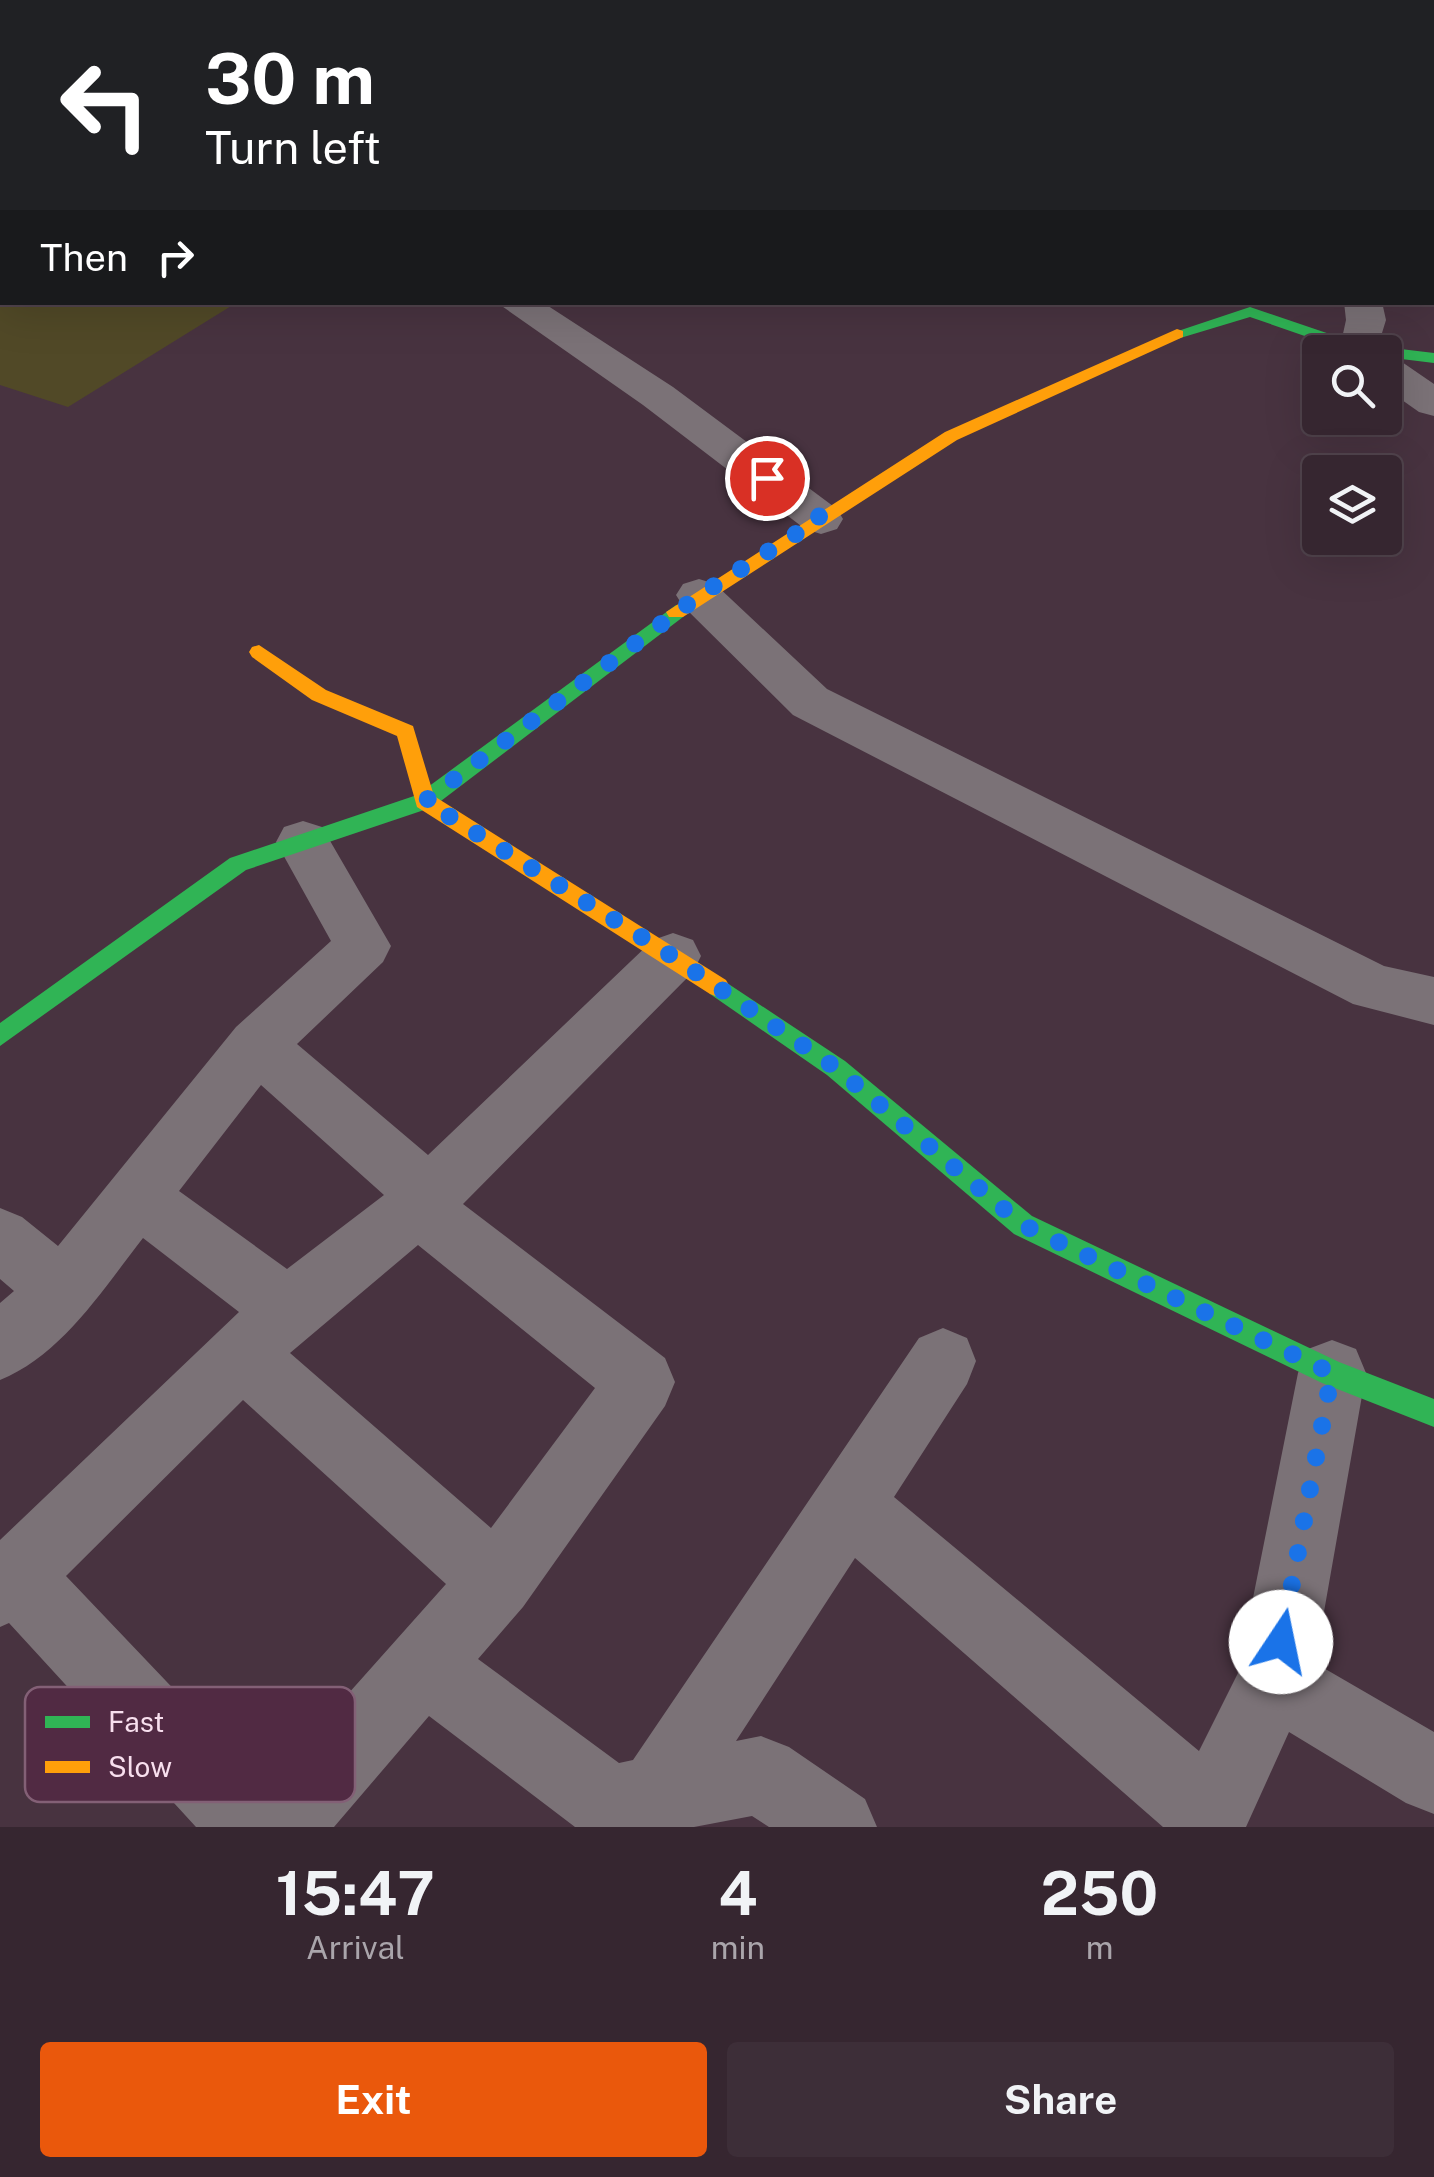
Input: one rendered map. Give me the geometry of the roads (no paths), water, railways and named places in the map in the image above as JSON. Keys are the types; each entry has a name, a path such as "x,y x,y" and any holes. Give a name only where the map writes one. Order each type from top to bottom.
{"street":[{"path":"520,305 658,396 821,518"},
{"path":"1364,305 1367,335"},
{"path":"0,1036 238,864 425,801 700,595 952,436 1170,336 1250,312 1312,335"},
{"path":"1402,357 1434,358"},
{"path":"1402,380 1434,403"},
{"path":"700,595 810,702 1374,987 1434,1001"},
{"path":"259,652 319,695 406,731 425,801 672,956 836,1068 1023,1225 1332,1373 1434,1413"},
{"path":"0,1346 62,1291 256,1045 362,946 304,842"},
{"path":"112,1687 8,1582 265,1332 424,1202 672,956"},
{"path":"256,1045 424,1202 641,1382 497,1582 355,1743"},
{"path":"138,1197 497,1582"},
{"path":"0,1238 62,1291"},
{"path":"654,1796 943,1361"},
{"path":"849,1506 1208,1820 1274,1681 1332,1373"},
{"path":"422,1666 609,1804 761,1775 802,1817"},
{"path":"1274,1681 1434,1775"},
{"path":"225,1802 250,1827"},
{"path":"282,1827 304,1802"}]}
